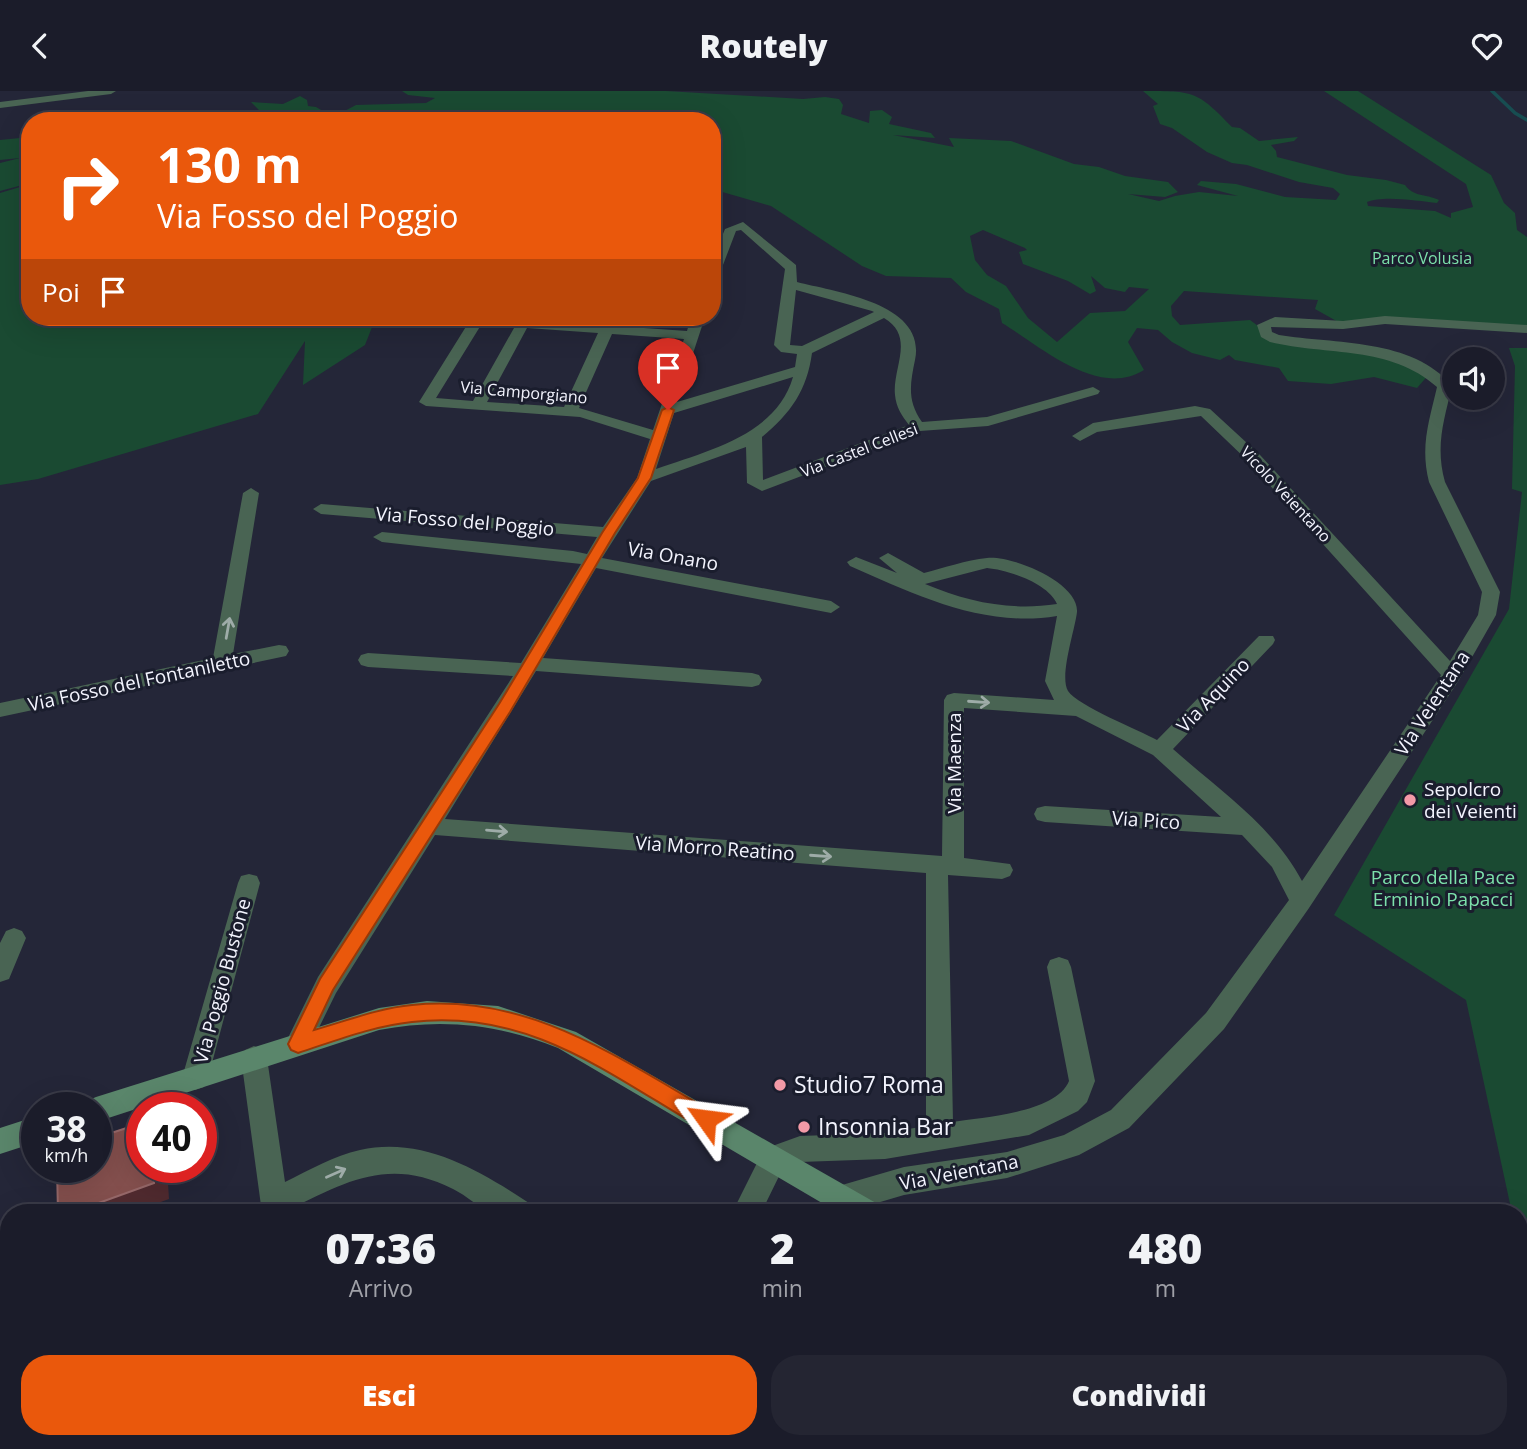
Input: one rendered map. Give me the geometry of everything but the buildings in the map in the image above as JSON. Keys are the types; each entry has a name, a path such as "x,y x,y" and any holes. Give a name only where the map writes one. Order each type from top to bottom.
{"street":[{"path":"0,105 111,91"},
{"path":"721,230 748,228 791,268 781,345 786,349 805,351"},
{"path":"721,259 735,229"},
{"path":"790,284 842,300 872,305 898,321 910,349 900,384 901,393 906,410 918,427"},
{"path":"645,478 735,447 754,436 792,397 802,370 805,351 814,344 885,312"},
{"name":"Via Veientana","path":"842,1199 904,1181 1007,1165 1069,1146 1120,1119 1215,1021 1301,901 1452,675 1487,615 1492,598 1488,584 1433,472 1431,446 1445,386 1431,374 1398,359 1376,353 1275,339 1266,334 1264,326 1275,321 1343,325 1385,320 1527,329"},
{"name":"Via Camporgiano","path":"474,326 426,402 570,411 658,436"},
{"path":"478,405 522,326"},
{"path":"570,411 609,326"},
{"path":"298,1044 327,985 529,667 608,533 645,478 694,326"},
{"path":"668,410 802,370"},
{"name":"Via Castel Cellesi","path":"754,436 755,482 762,486 918,427 988,421 1093,391"},
{"name":"Vicolo Veientano","path":"1080,436 1094,428 1195,411 1205,412 1254,458 1452,675"},
{"path":"222,664 251,493"},
{"name":"Via Fosso del Poggio","path":"321,509 608,533"},
{"name":"Via Onano","path":"382,537 573,556 831,607"},
{"path":"888,558 911,575 924,579 987,563 1007,564 1050,585 1063,596 1068,608 1055,686 1062,699 1160,751 1248,827 1280,862 1301,901"},
{"path":"856,562 982,611 1031,614 1068,608"},
{"name":"Via Aquino","path":"1160,751 1266,640"},
{"name":"Via Fosso del Fontaniletto","path":"0,710 279,651"},
{"path":"368,660 752,680"},
{"name":"Via Maenza","path":"945,865 954,700 1077,709"},
{"name":"Via Pico","path":"1045,814 1248,827"},
{"name":"Via Morro Reatino","path":"429,826 1002,870"},
{"path":"940,1137 945,865"},
{"name":"Via Poggio Bustone","path":"195,1078 249,883"},
{"path":"0,972 14,937"},
{"path":"751,1204 774,1159 800,1149 871,1147 940,1137 1029,1122 1057,1110 1078,1093 1082,1081 1059,967"},
{"path":"112,1105 379,1019 423,1012 467,1012 521,1022 567,1039 851,1204"},
{"path":"254,1058 275,1204"},
{"path":"0,1141 21,1134"},
{"path":"281,1204 360,1164 402,1161 424,1164 463,1178 505,1204"}],"green space":[{"name":"Parco Volusia","path":"402,91 666,91 803,99 825,97 839,99 843,105 841,114 869,123 870,111 882,110 892,117 889,124 931,133 935,138 893,135 954,147 949,138 1011,141 1074,164 1099,167 1125,176 1168,182 1178,192 1165,197 1128,194 1159,201 1199,192 1238,196 1197,185 1201,181 1236,184 1285,197 1336,200 1340,194 1333,188 1299,182 1247,165 1232,163 1207,152 1172,128 1160,124 1153,106 1158,104 1143,91 1185,93 1202,100 1232,127 1240,128 1259,141 1298,137 1294,141 1271,145 1277,157 1347,175 1405,185 1416,193 1439,200 1437,203 1382,199 1367,202 1368,206 1435,211 1451,218 1451,213 1473,207 1466,184 1324,91 1358,91 1491,175 1504,203 1515,213 1517,230 1527,237 1527,326 1340,323 1315,309 1318,300 1184,291 1171,306 1172,316 1180,325 1250,320 1273,337 1380,355 1431,372 1417,388 1374,377 1331,384 1288,381 1279,368 1235,360 1229,355 1220,360 1192,353 1158,330 1137,328 1128,342 1144,370 1126,377 1108,378 1089,374 1052,356 1002,323 999,309 966,292 951,278 886,276 862,266 771,206 721,192 721,112 343,112 356,105 426,103 435,98 408,95","holes":["983,230 1027,250 1019,252 1023,264 1068,281 1090,294 1096,291 1091,276 1105,288 1125,292 1129,287 1149,289 1125,311 1090,313 1057,342 1028,318 1006,286 987,275 975,260 970,236"]},
{"path":"300,96 307,100 308,106 324,112 261,112 251,102 283,104"},
{"path":"21,138 21,185 0,191 0,163 20,158 0,160 0,140"},
{"path":"21,187 21,326 372,326 365,345 303,385 305,341 258,414 38,479 0,485 0,193"},
{"name":"Parco della Pace Erminio Papacci","path":"1509,348 1527,348 1527,1204 1510,1204 1466,1000 1334,915 1509,609 1522,492 1512,489 1515,366"}],"waterway":[{"path":"1492,91 1515,113 1527,120"}],"place":[{"name":"Sepolcro dei Veienti","path":"1410,800"},
{"name":"Studio7 Roma","path":"780,1085"},
{"name":"Insonnia Bar","path":"804,1127"}],"route":[{"path":"668,410 645,478 608,533 598,554 504,708 327,985 298,1044 379,1019 411,1013 475,1013 521,1022 567,1039 706,1119"}]}
